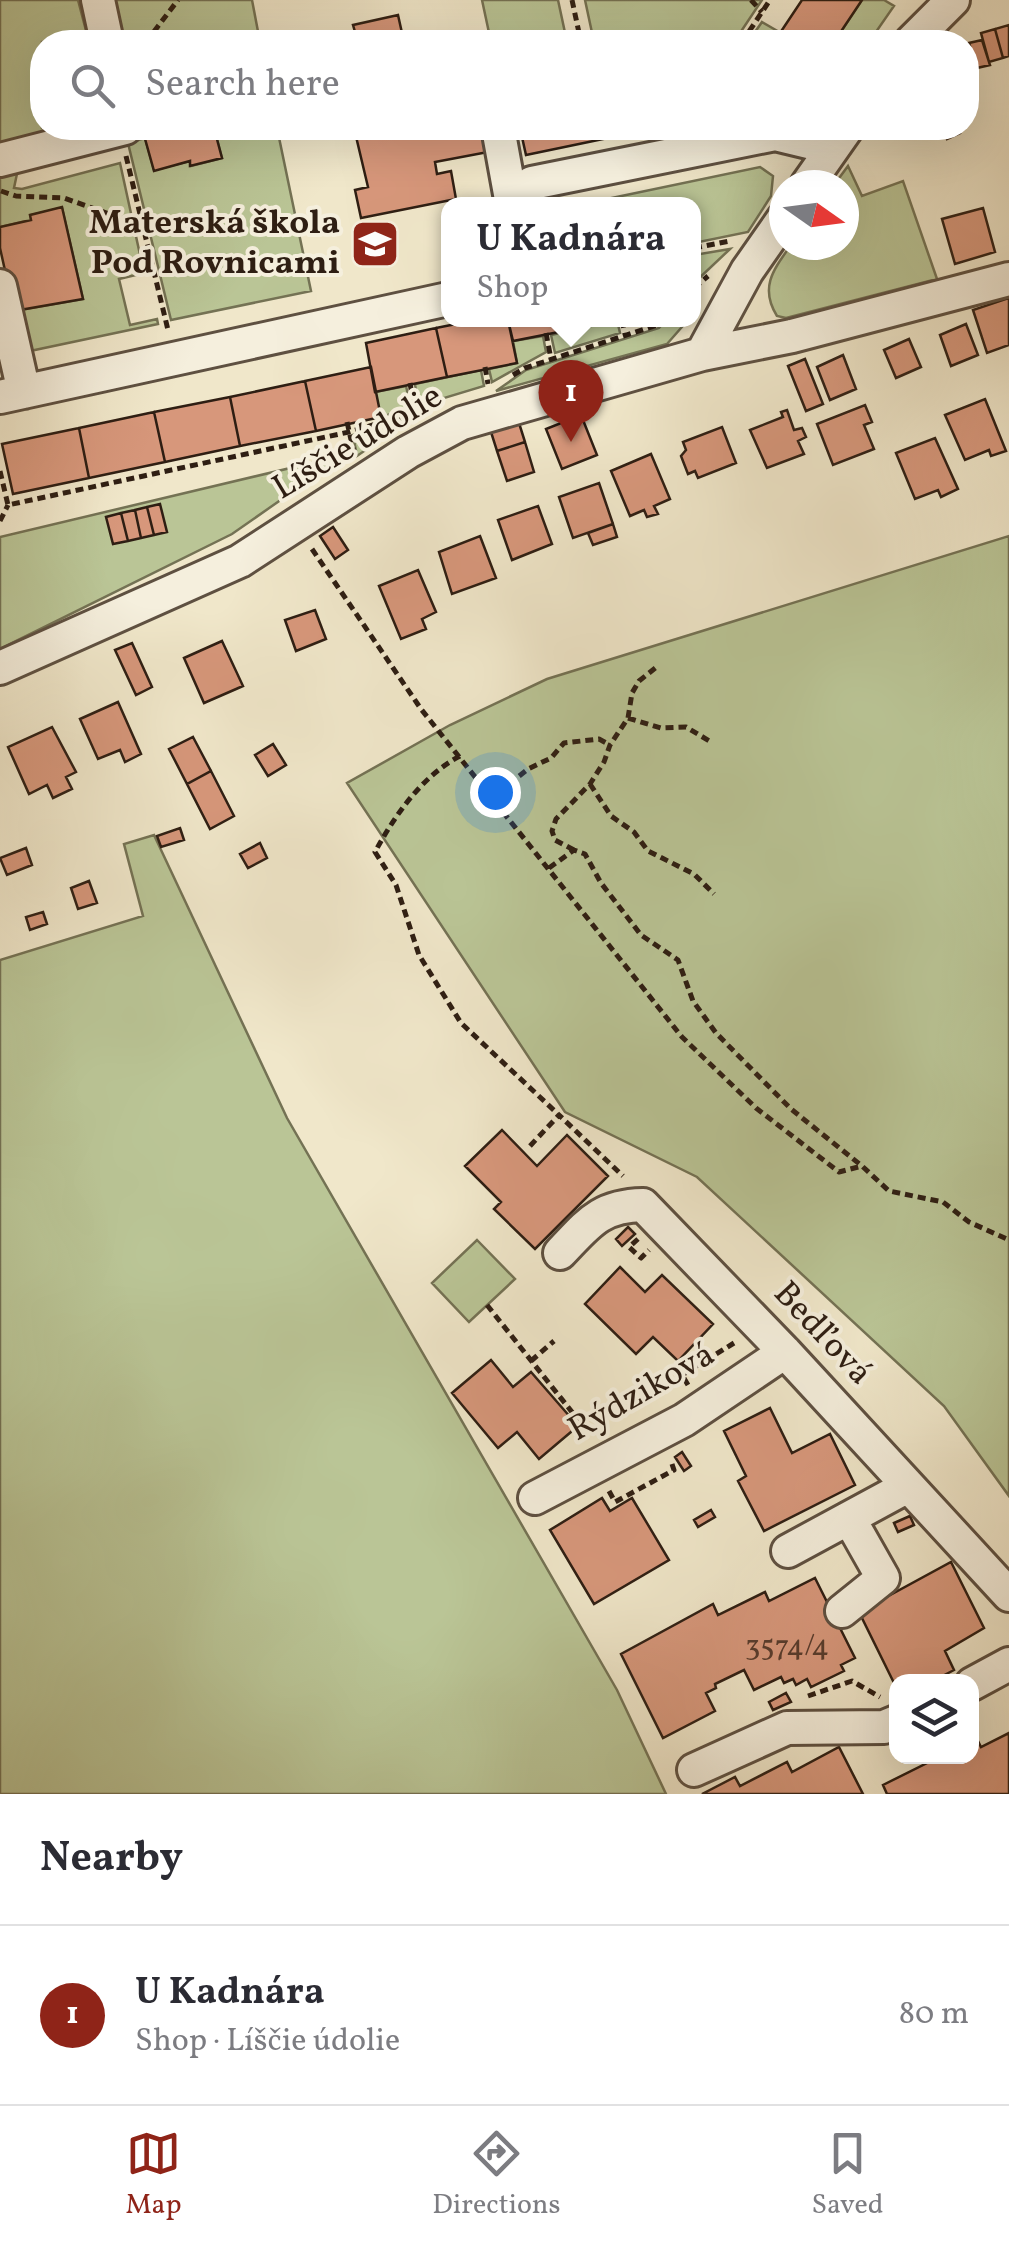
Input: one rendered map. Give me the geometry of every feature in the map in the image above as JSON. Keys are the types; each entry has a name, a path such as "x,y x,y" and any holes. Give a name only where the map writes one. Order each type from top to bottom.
{"street":[{"path":"98,0 104,30"},
{"path":"923,30 953,0"},
{"path":"0,160 76,140"},
{"path":"502,140 522,194 750,140"},
{"path":"818,170 839,140"},
{"path":"702,354 747,271 769,239"},
{"name":"Líščie údolie","path":"0,668 240,561 408,452 462,423 702,354 792,336 1009,279"},
{"path":"0,286 12,394 441,301"},
{"name":"Bedľová","path":"560,1253 597,1215 619,1205 643,1205 786,1352 1009,1594"},
{"name":"Rýdziková","path":"536,1498 684,1420 786,1352"},
{"path":"788,1551 908,1486"},
{"path":"842,1611 883,1578 849,1518"},
{"path":"979,1680 1009,1664"},
{"path":"694,1770 787,1728 889,1725"}],"path":[{"path":"155,30 178,0"},
{"path":"572,0 578,30"},
{"path":"751,0 762,12"},
{"path":"750,30 770,0"},
{"path":"125,140 174,359"},
{"path":"0,190 16,196 64,198 143,226"},
{"path":"701,247 738,239"},
{"path":"624,327 625,334"},
{"path":"509,377 550,359 650,327"},
{"path":"546,333 550,359"},
{"path":"485,367 488,388 494,386"},
{"path":"410,383 416,412"},
{"path":"8,505 349,432 427,409"},
{"path":"347,422 349,432"},
{"path":"272,438 274,448"},
{"path":"197,453 199,464"},
{"path":"121,469 124,480"},
{"path":"0,470 8,505 0,521"},
{"path":"46,485 49,496"},
{"path":"297,526 421,709 682,1037 756,1108 839,1172 862,1166"},
{"path":"659,665 639,680 632,693 628,718 590,784 568,804 552,831 555,840 585,854 600,883 641,934 678,960 694,1002 716,1034 792,1109 889,1191 943,1202 969,1222 1009,1240"},
{"path":"628,718 660,728 686,727 711,742"},
{"path":"509,784 528,768 551,758 564,743 599,740 610,745"},
{"path":"460,756 430,776 375,852 396,885 419,956 461,1023 623,1176 612,1187"},
{"path":"590,784 611,816 634,832 648,852 694,874 714,894"},
{"path":"549,868 574,850"},
{"path":"530,1146 559,1115"},
{"path":"487,1305 597,1443"},
{"path":"531,1361 554,1341"}],"green space":[{"path":"0,0 78,0 86,30 30,30 30,140 0,147"},
{"path":"112,0 252,0 258,30 119,30"},
{"path":"482,0 558,0 564,30 488,30"},
{"path":"585,0 762,0 742,30 591,30"},
{"path":"862,0 884,0 894,6 877,30 842,30"},
{"path":"762,22 776,30 756,30"},
{"path":"146,140 154,170 222,158 217,140 280,140 311,291 171,320 128,143"},
{"path":"120,163 144,273 119,279 130,325 157,319 158,324 30,351 14,311 83,299 62,208 0,227 0,177 18,169 14,188 22,189"},
{"path":"760,167 769,173 769,199 748,232 701,242 701,197 616,197"},
{"path":"903,181 937,279 786,318 777,316 769,296 774,270 781,260 859,260 859,190 862,196"},
{"path":"730,249 701,276 701,254"},
{"path":"586,327 619,327 620,333 555,353 551,335"},
{"path":"682,327 667,344 496,391 526,370 659,328"},
{"path":"543,336 546,352 492,382 489,369 517,363 513,341"},
{"path":"481,370 484,386 418,406 415,384"},
{"path":"406,386 411,408 381,417 375,392"},
{"path":"412,418 357,456 353,435"},
{"path":"345,455 232,534 0,649 0,537"},
{"path":"1009,536 1009,1496 944,1406 697,1177 565,1112 347,783 450,725 547,679"},
{"path":"154,835 287,1118 617,1690 666,1794 0,1794 0,960 143,916 124,844"},
{"path":"477,1240 515,1279 469,1322 432,1283"}],"building":[{"path":"802,0 862,0 842,30 782,30"},
{"path":"398,15 401,30 354,30 353,25"},
{"path":"1009,25 1009,56 1003,58 995,29"},
{"path":"995,29 1003,58 989,62 981,33"},
{"path":"982,40 990,65 979,68"},
{"path":"145,140 217,140 222,158 190,166 190,161 154,171"},
{"path":"357,140 486,140 488,152 435,162 437,174 451,171 456,197 441,197 441,202 361,218 355,190 368,187"},
{"path":"523,140 598,140 526,155"},
{"path":"62,207 83,299 14,311 0,248 0,227"},
{"path":"983,208 995,252 955,264 942,219"},
{"path":"1009,298 1009,345 987,353 973,310"},
{"path":"966,324 978,355 951,366 940,335"},
{"path":"509,327 517,363 447,377 436,328"},
{"path":"510,327 584,327 513,341"},
{"path":"436,328 447,377 375,392 366,343"},
{"path":"909,339 921,367 896,378 884,350"},
{"path":"843,355 856,389 830,400 817,367"},
{"path":"805,359 823,404 806,411 788,366"},
{"path":"371,367 381,417 316,431 305,381"},
{"path":"305,381 316,431 240,446 230,397"},
{"path":"230,397 240,446 165,462 154,412"},
{"path":"985,399 1006,451 991,456 989,450 965,460 945,415"},
{"path":"865,405 872,422 864,425 874,449 833,465 817,424"},
{"path":"787,410 794,430 802,428 806,437 798,441 804,454 767,468 750,430 783,417 781,412"},
{"path":"154,412 165,462 89,478 79,428"},
{"path":"581,415 597,455 562,469 546,429"},
{"path":"519,423 525,442 497,451 491,432"},
{"path":"722,427 736,463 698,478 695,471 688,474 681,456 686,450 683,442"},
{"path":"79,428 89,478 13,494 2,444"},
{"path":"935,438 958,489 941,497 938,490 915,499 896,453"},
{"path":"525,442 534,472 507,481 497,451"},
{"path":"651,454 670,499 654,506 658,514 647,517 644,510 630,516 611,471"},
{"path":"599,483 613,524 573,538 559,497"},
{"path":"160,504 167,532 154,535 147,507"},
{"path":"538,506 552,544 512,560 498,520"},
{"path":"147,507 154,535 141,538 135,510"},
{"path":"135,510 141,538 128,541 121,513"},
{"path":"121,513 128,541 113,544 106,517"},
{"path":"613,524 617,537 593,545 588,533"},
{"path":"333,527 348,550 335,559 320,536"},
{"path":"480,536 496,578 452,594 439,552"},
{"path":"418,570 436,612 422,619 426,629 401,639 379,586"},
{"path":"315,610 326,639 296,651 285,620"},
{"path":"222,641 243,686 204,703 184,658"},
{"path":"132,643 152,687 136,695 115,650"},
{"path":"118,702 141,754 125,762 120,750 98,759 80,719"},
{"path":"52,727 76,772 66,777 72,789 53,798 47,785 29,794 8,747"},
{"path":"193,737 211,771 187,784 169,749"},
{"path":"273,744 286,765 268,776 255,755"},
{"path":"211,771 234,816 210,829 187,784"},
{"path":"180,828 184,840 161,847 157,836"},
{"path":"260,843 267,858 248,868 240,854"},
{"path":"26,848 32,865 7,875 0,858"},
{"path":"89,881 97,903 78,909 71,888"},
{"path":"43,912 47,924 30,930 26,917"},
{"path":"502,1130 537,1166 567,1135 608,1176 535,1249 494,1209 501,1202 465,1166"},
{"path":"628,1227 635,1234 622,1246 616,1239"},
{"path":"620,1267 645,1292 662,1275 713,1324 678,1361 653,1337 636,1354 585,1304"},
{"path":"491,1360 513,1387 531,1372 578,1426 539,1459 517,1432 498,1448 452,1393"},
{"path":"770,1408 792,1453 830,1434 855,1485 764,1531 738,1481 746,1476 724,1431"},
{"path":"682,1452 691,1466 684,1471 675,1457"},
{"path":"602,1498 610,1511 632,1498 669,1560 594,1604 550,1530"},
{"path":"711,1510 715,1517 698,1527 694,1520"},
{"path":"910,1516 914,1525 898,1532 894,1523"},
{"path":"951,1562 984,1628 945,1651 954,1670 946,1674 890,1674 859,1612"},
{"path":"815,1578 855,1658 841,1665 844,1671 811,1687 807,1679 796,1685 793,1679 784,1683 781,1677 754,1690 744,1670 715,1684 716,1688 706,1693 715,1711 663,1738 621,1654 713,1604 718,1615 765,1592 769,1601"},
{"path":"786,1693 791,1702 773,1710 769,1702"},
{"path":"1009,1733 1009,1794 887,1794 883,1785 925,1764 979,1764 979,1743 981,1747"},
{"path":"839,1747 863,1794 702,1794 735,1777 740,1786 787,1762 792,1772"}],"place":[{"name":"Materská škola Pod Rovnicami","path":"375,244"},
{"name":"U Kadnára","path":"571,442"}]}
